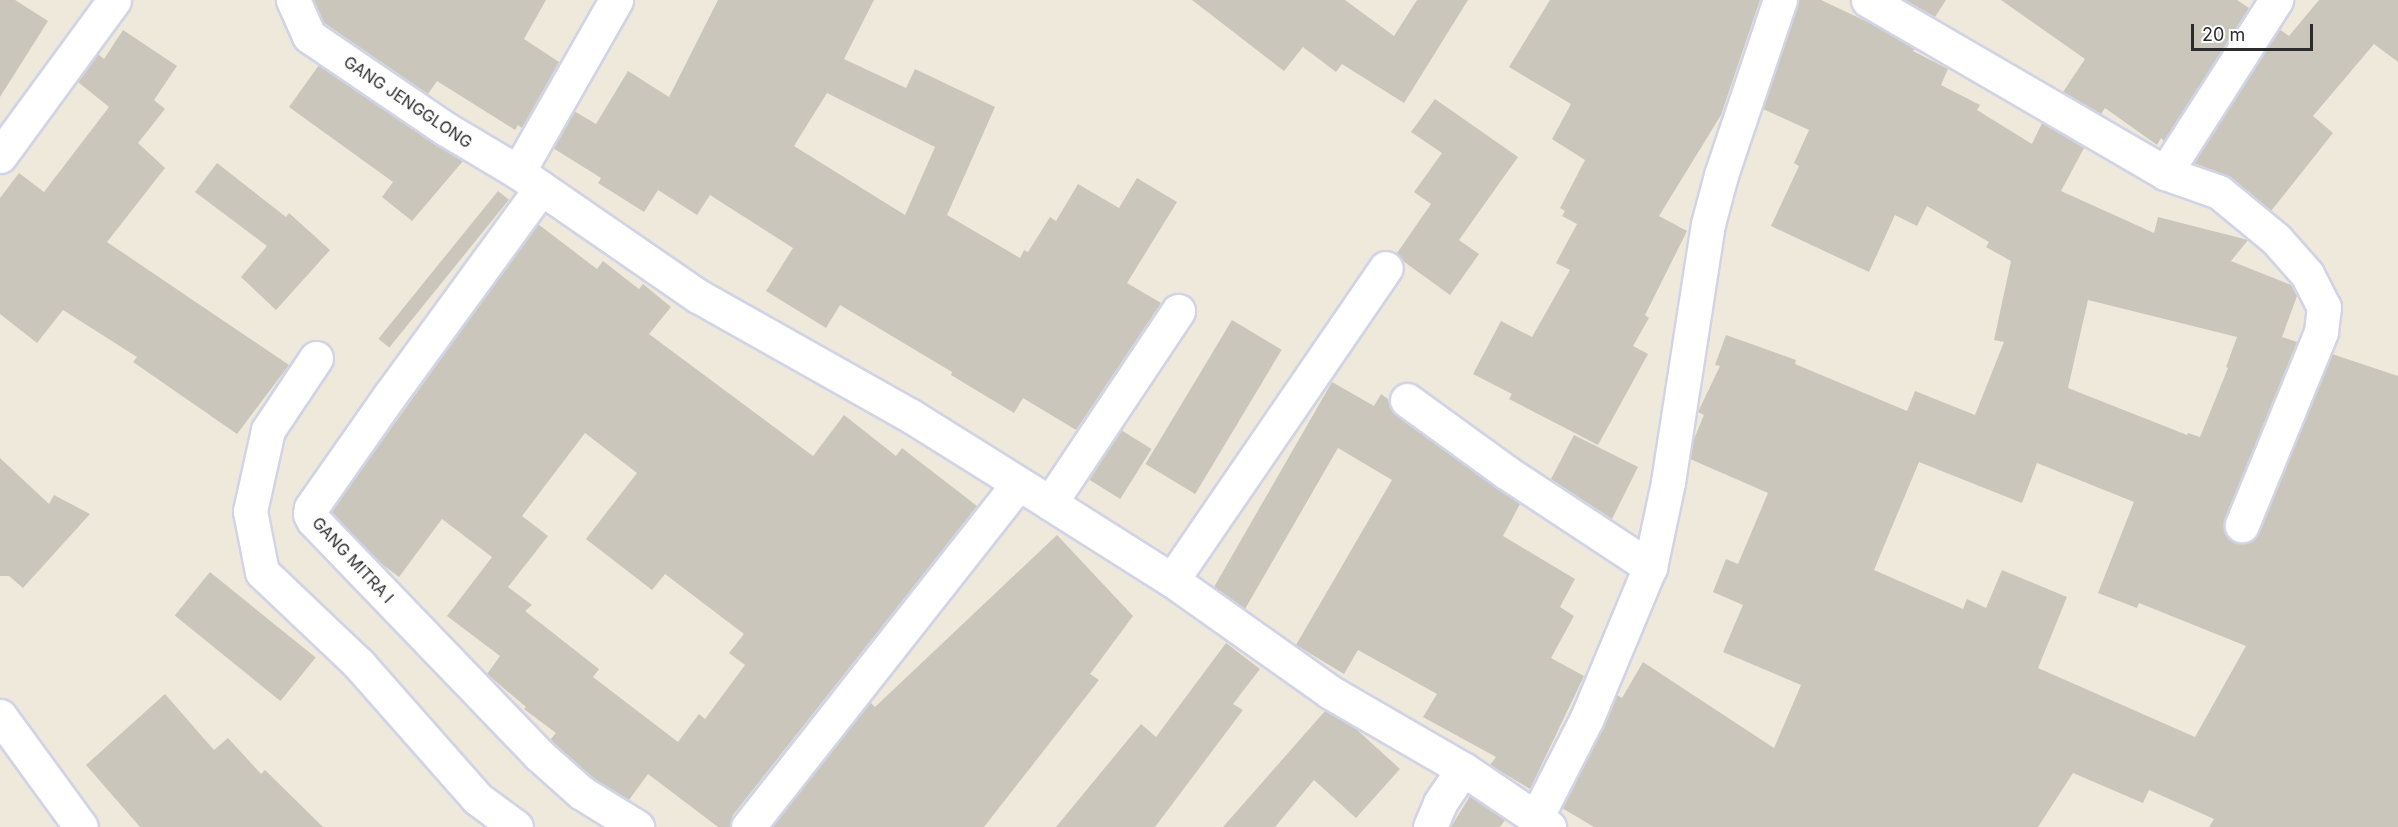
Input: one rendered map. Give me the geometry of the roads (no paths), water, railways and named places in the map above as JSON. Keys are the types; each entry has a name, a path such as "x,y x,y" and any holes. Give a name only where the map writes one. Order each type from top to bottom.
{"street":[{"path":"0,156 114,0"},
{"name":"GANG JENGGLONG","path":"293,0 309,36 446,129 530,180 698,296 911,416 1172,580 1330,692 1463,769 1542,823"},
{"path":"530,180 616,0"},
{"path":"1542,823 1650,567 1668,482 1708,224 1721,175 1780,0"},
{"path":"1868,0 2165,173 2219,192 2276,238 2307,274 2324,307 2321,332 2242,525"},
{"path":"2165,173 2276,0"},
{"name":"GANG MITRA I","path":"530,180 390,395 311,508 310,514 313,520 539,755 582,793 637,827"},
{"path":"1172,580 1386,268"},
{"path":"1050,503 1178,311"},
{"path":"316,358 268,430 250,511 262,572 358,663 478,799 516,827"},
{"path":"1407,400 1506,472 1650,567"},
{"path":"748,827 1017,484"},
{"path":"0,716 67,821"},
{"path":"1430,827 1440,803 1463,769"}]}
